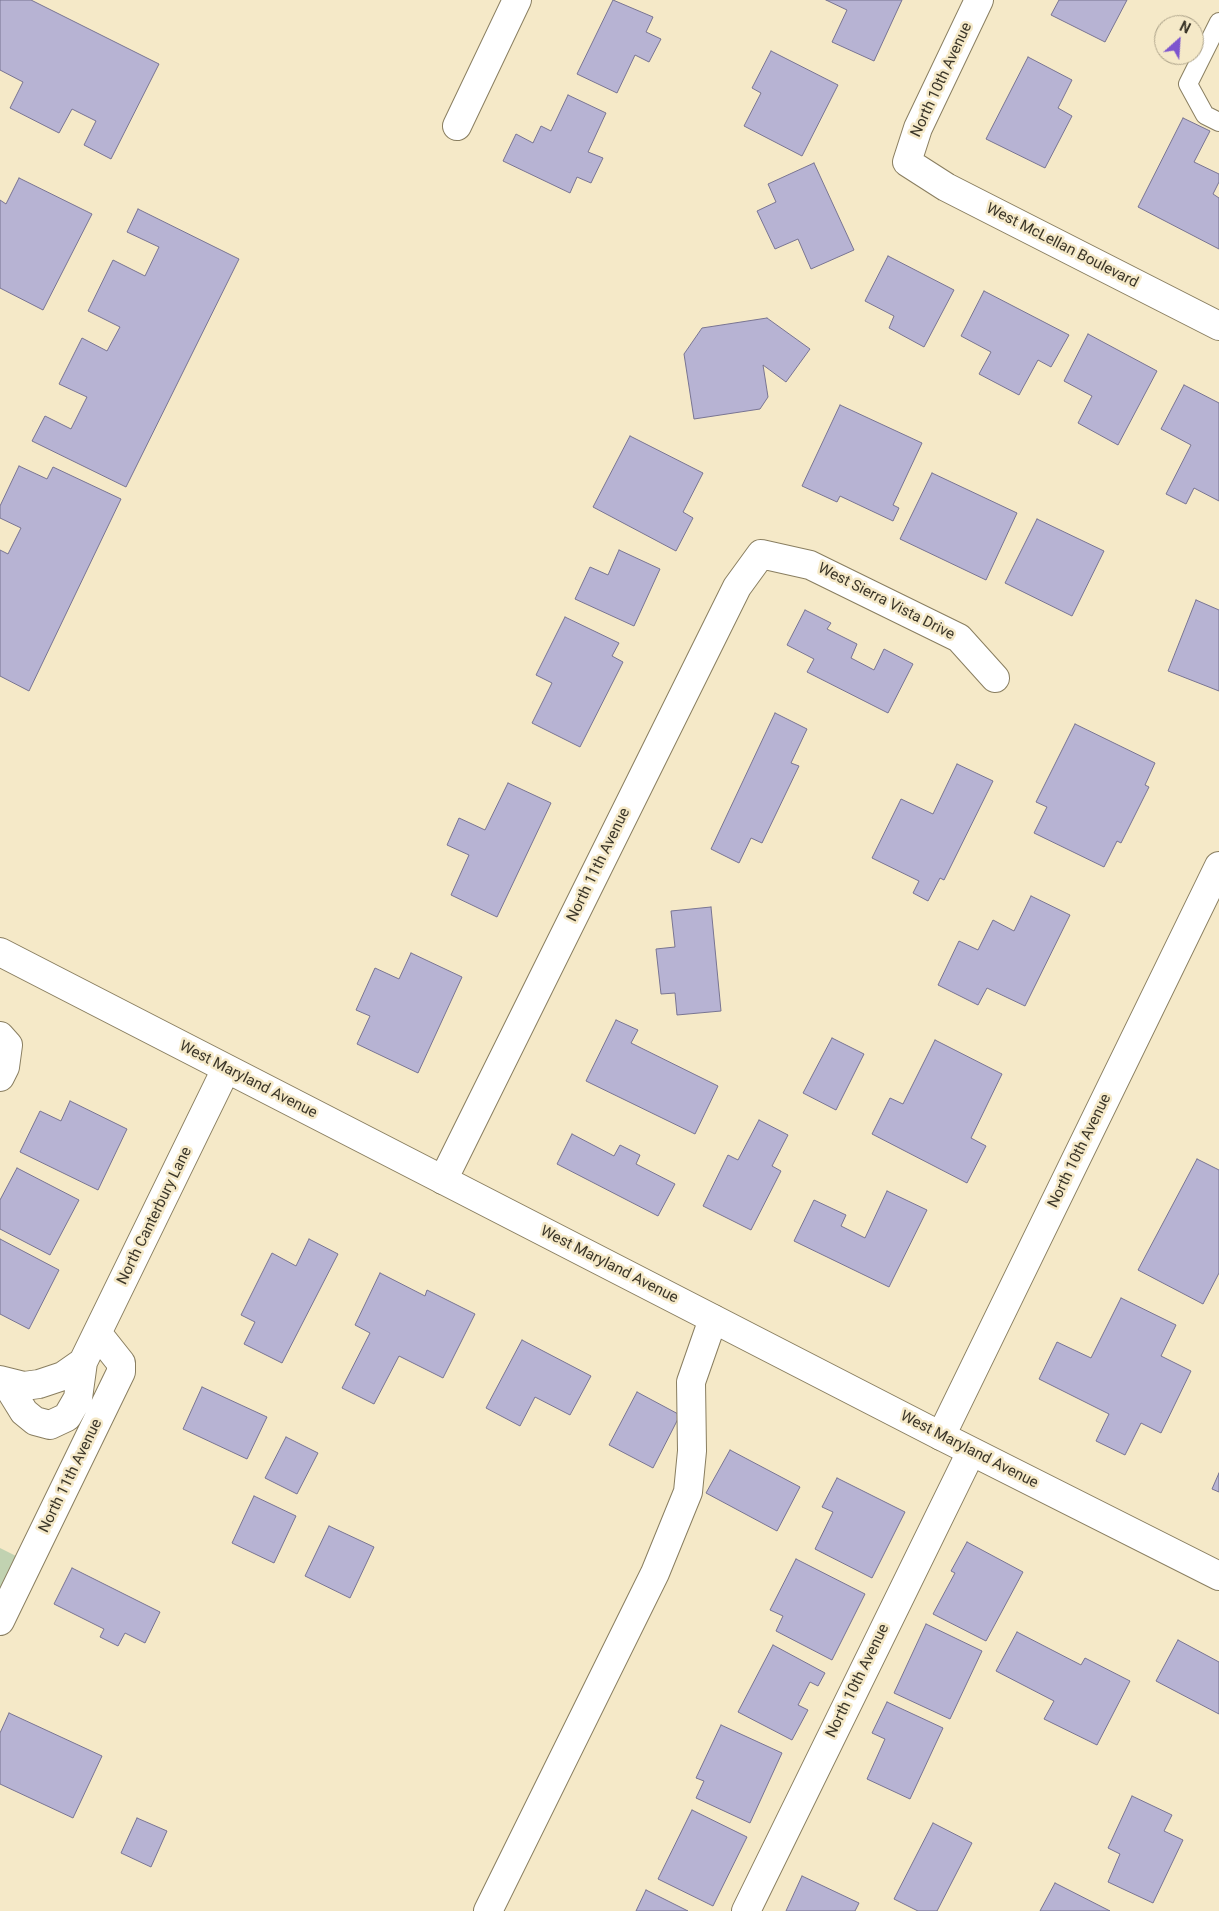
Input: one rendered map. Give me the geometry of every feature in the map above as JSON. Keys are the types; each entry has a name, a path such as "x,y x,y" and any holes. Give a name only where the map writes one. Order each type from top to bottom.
{"street":[{"path":"457,126 517,0"},
{"name":"North 10th Avenue","path":"907,162 918,128 979,0"},
{"name":"West McLellan Boulevard","path":"907,162 946,187 1219,326"},
{"name":"West Sierra Vista Drive","path":"761,554 810,564 960,638 994,678"},
{"name":"North 11th Avenue","path":"443,1180 737,587 761,554"},
{"name":"North 10th Avenue","path":"941,1436 1219,866"},
{"name":"West Maryland Avenue","path":"0,952 971,1452 1219,1576"},
{"path":"0,1077 5,1067 4,1040"},
{"name":"North Canterbury Lane","path":"83,1362 226,1069"},
{"path":"488,1911 655,1573 688,1492 692,1451 691,1382 713,1319"},
{"name":"North 11th Avenue","path":"0,1621 121,1372 121,1363 98,1334"},
{"path":"3,1382 24,1412 35,1421 50,1425 67,1417 78,1398 83,1362"},
{"path":"3,1382 24,1386 39,1384 63,1376 83,1362"},
{"name":"North 10th Avenue","path":"746,1911 971,1452"}],"lane":[{"path":"1219,22 1188,84 1205,115 1219,122"}],"green space":[{"path":"0,1548 16,1556 0,1588"}],"building":[{"path":"0,0 31,0 159,64 111,159 84,145 96,121 72,109 59,133 10,108 23,82 0,70"},
{"path":"613,0 653,17 646,32 661,39 649,62 635,55 617,93 577,74"},
{"path":"826,0 902,0 874,61 832,42 847,10"},
{"path":"1059,0 1127,0 1105,42 1051,15"},
{"path":"771,51 838,85 802,156 744,126 761,93 752,88"},
{"path":"1028,57 1072,80 1058,108 1072,116 1045,168 986,139"},
{"path":"568,95 606,113 588,152 603,158 591,183 577,177 570,193 503,161 516,134 533,143 541,126 551,131"},
{"path":"1183,118 1210,131 1194,162 1219,174 1219,182 1213,194 1219,198 1219,249 1138,207"},
{"path":"814,163 854,250 811,269 798,239 775,249 757,211 776,202 768,184"},
{"path":"19,178 92,214 43,310 0,288 0,200 6,204"},
{"path":"138,209 239,259 126,487 32,441 45,416 71,429 87,397 59,384 82,338 107,351 120,327 88,311 113,260 145,276 159,247 127,232"},
{"path":"888,256 954,290 924,347 889,328 894,316 865,301"},
{"path":"984,291 1069,335 1051,367 1038,360 1019,395 979,374 991,352 961,336"},
{"path":"767,318 810,349 786,382 763,365 768,397 760,409 694,419 684,354 702,328"},
{"path":"1088,334 1157,371 1118,445 1078,423 1092,396 1064,381"},
{"path":"1184,385 1219,403 1219,501 1194,488 1186,504 1166,494 1191,445 1161,429"},
{"path":"840,405 922,443 893,505 899,508 893,521 840,496 837,502 802,486"},
{"path":"630,436 703,473 683,512 693,518 676,551 593,507"},
{"path":"19,466 47,479 53,467 121,499 29,691 0,676 0,550 8,554 21,528 0,518 0,506"},
{"path":"932,473 1017,513 986,580 900,539"},
{"path":"1037,519 1104,551 1072,616 1005,583"},
{"path":"619,550 660,569 634,626 575,599 590,567 608,575"},
{"path":"1196,600 1219,610 1219,691 1168,671"},
{"path":"805,610 831,623 827,629 857,644 851,658 874,670 884,649 913,664 888,713 807,672 814,659 787,645"},
{"path":"565,617 619,643 612,656 623,662 580,747 532,723 552,683 536,675"},
{"path":"775,713 807,729 791,763 799,766 762,843 751,838 739,863 711,849"},
{"path":"1075,724 1155,763 1145,785 1149,787 1121,843 1117,841 1104,867 1034,833 1047,807 1036,802"},
{"path":"957,764 993,781 944,880 940,878 928,901 913,893 919,881 872,858 901,799 933,814"},
{"path":"508,783 551,803 497,917 451,895 469,855 447,845 459,818 485,830"},
{"path":"1031,896 1070,915 1025,1006 987,988 978,1005 938,985 959,941 978,950 993,920 1014,931"},
{"path":"711,907 721,1011 677,1015 675,993 661,994 656,949 675,947 671,911"},
{"path":"411,953 462,977 418,1073 357,1044 370,1016 356,1010 375,968 399,979"},
{"path":"616,1020 638,1030 631,1043 718,1086 695,1134 586,1081"},
{"path":"832,1038 864,1054 836,1110 803,1093"},
{"path":"935,1040 1002,1074 971,1138 986,1146 967,1183 872,1134 890,1098 903,1104"},
{"path":"70,1101 127,1129 98,1190 20,1152 40,1111 61,1121"},
{"path":"759,1120 788,1135 772,1166 781,1171 751,1230 703,1206 728,1155 738,1160"},
{"path":"572,1134 614,1156 620,1145 640,1155 636,1164 675,1184 658,1216 557,1164"},
{"path":"1197,1159 1219,1170 1219,1273 1203,1304 1138,1270"},
{"path":"17,1168 79,1200 50,1255 0,1229 0,1200"},
{"path":"887,1191 927,1210 889,1287 794,1241 814,1200 846,1215 841,1226 865,1238"},
{"path":"0,1239 59,1270 29,1329 0,1314"},
{"path":"309,1239 338,1254 282,1363 244,1344 255,1322 241,1315 272,1253 296,1266"},
{"path":"380,1273 425,1296 427,1290 475,1314 443,1378 399,1356 374,1404 342,1388 370,1333 355,1325"},
{"path":"1121,1298 1176,1325 1161,1356 1191,1371 1161,1433 1141,1423 1125,1455 1096,1441 1109,1414 1039,1379 1057,1342 1091,1358"},
{"path":"522,1340 591,1376 570,1415 535,1397 520,1426 486,1408"},
{"path":"202,1387 267,1417 247,1459 183,1429"},
{"path":"637,1392 680,1415 653,1468 609,1445"},
{"path":"286,1437 318,1453 297,1494 265,1478"},
{"path":"730,1450 800,1487 777,1531 706,1493"},
{"path":"1219,1473 1219,1492 1212,1489"},
{"path":"837,1478 905,1512 872,1578 815,1549 833,1512 822,1507"},
{"path":"254,1496 296,1516 274,1563 232,1543"},
{"path":"329,1526 374,1547 350,1598 305,1576"},
{"path":"967,1542 1023,1572 986,1641 933,1614 955,1573 951,1571"},
{"path":"796,1559 865,1594 832,1660 776,1631 783,1616 770,1610"},
{"path":"72,1568 160,1612 145,1643 125,1633 118,1646 100,1637 104,1629 54,1604"},
{"path":"926,1624 982,1651 950,1719 894,1693"},
{"path":"1017,1632 1081,1665 1085,1658 1130,1681 1097,1745 1044,1719 1054,1701 996,1671"},
{"path":"1178,1640 1219,1662 1219,1714 1156,1681"},
{"path":"773,1645 825,1673 818,1686 810,1682 798,1705 808,1710 792,1740 738,1712"},
{"path":"887,1702 943,1728 910,1799 867,1779 885,1739 872,1733"},
{"path":"9,1713 102,1756 73,1818 0,1784 0,1733"},
{"path":"721,1725 782,1753 750,1823 696,1798 704,1781 696,1778"},
{"path":"1132,1796 1172,1815 1164,1831 1183,1840 1153,1903 1108,1882 1120,1854 1108,1848"},
{"path":"692,1810 747,1837 713,1906 658,1879"},
{"path":"137,1818 167,1831 151,1867 121,1853"},
{"path":"933,1823 972,1843 937,1911 918,1911 894,1899"},
{"path":"802,1876 859,1903 855,1911 786,1911"},
{"path":"1055,1883 1110,1911 1040,1911"},
{"path":"646,1890 688,1911 636,1911"}]}
